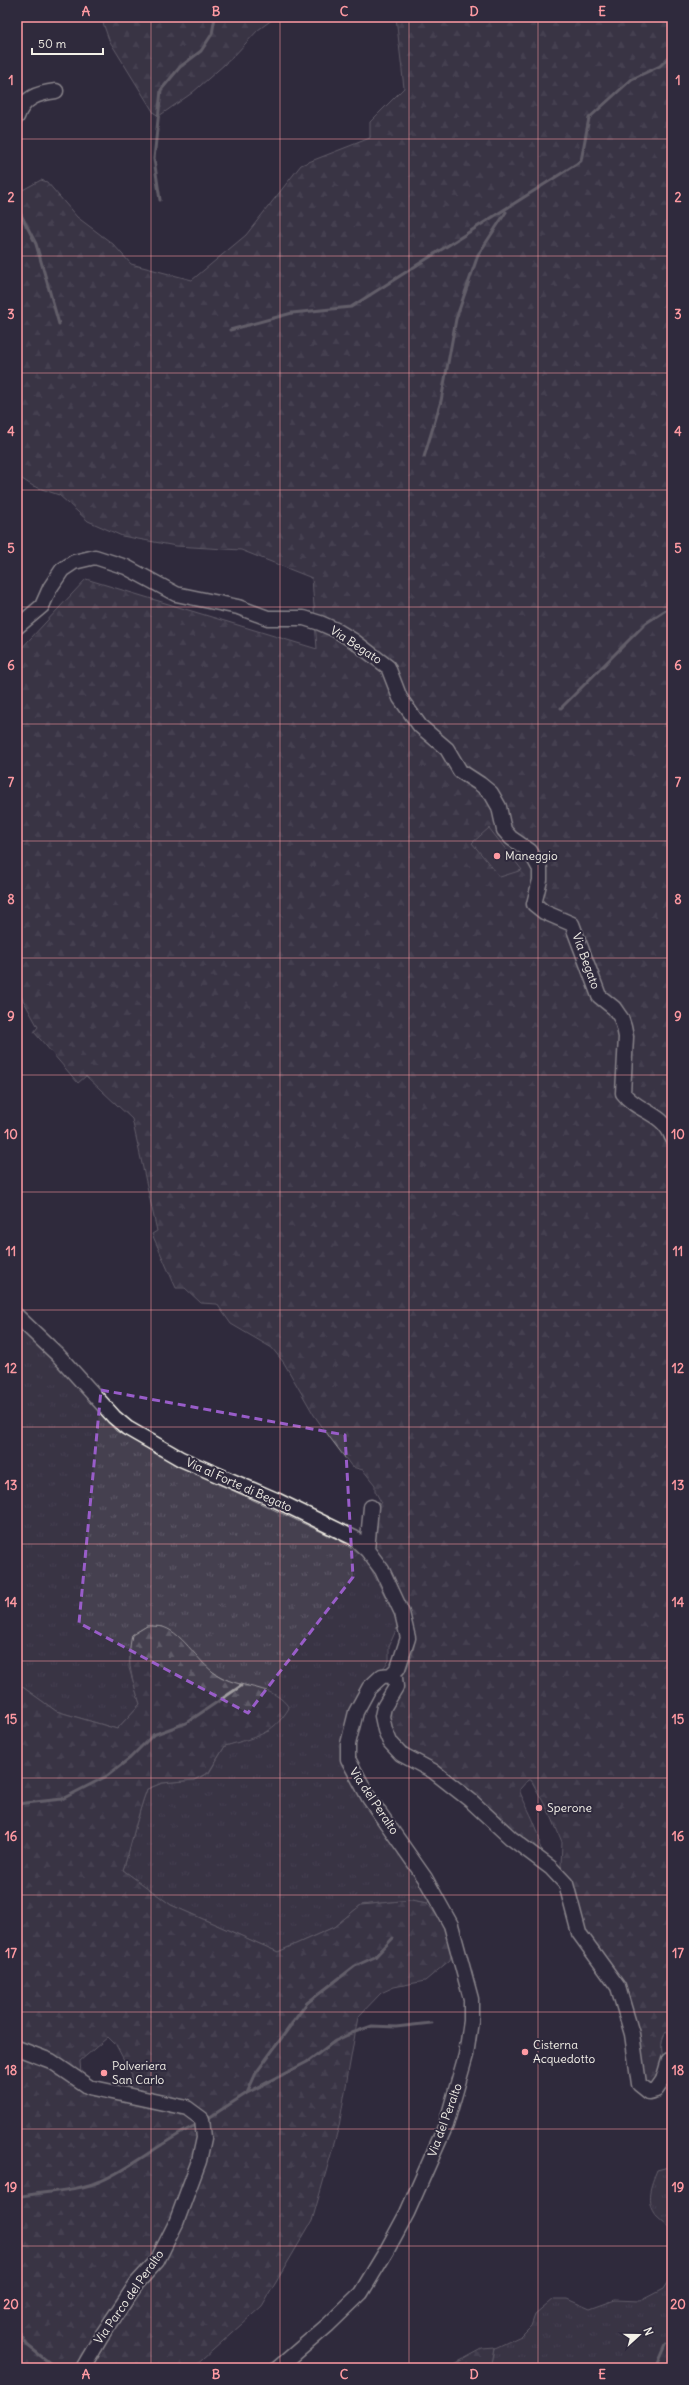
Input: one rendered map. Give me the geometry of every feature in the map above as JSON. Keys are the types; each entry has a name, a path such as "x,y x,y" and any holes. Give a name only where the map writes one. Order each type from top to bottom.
{"street":[{"path":"17,117 27,100 40,92 56,91"},
{"name":"Via Begato","path":"17,627 42,606 50,588 62,570 83,558 95,557 126,567 166,590 176,594 238,608 268,618 304,618 320,623 354,641 388,667 400,698 420,726 447,749 460,771 491,793 499,807 504,830 533,855 540,869 540,880 534,904 544,912 572,924 599,996 622,1018 626,1038 623,1093 633,1103 662,1120 672,1137"},
{"name":"Via al Forte di Begato","path":"17,1316 58,1355 114,1417 127,1428 181,1459 276,1500 354,1538 367,1550 382,1570 402,1613 408,1638 398,1668 391,1675"},
{"path":"367,1550 371,1507"},
{"path":"391,1675 395,1678 396,1686 384,1707 382,1716 385,1730 390,1742 400,1754 433,1771 470,1800 512,1838 560,1875 570,1897 579,1933 618,1988 632,2034 639,2084 649,2092 656,2090 663,2080 669,2060"},
{"name":"Via del Peralto","path":"278,2368 328,2325 361,2293 387,2250 407,2213 446,2125 466,2055 471,2021 471,1999 451,1925 425,1878 369,1798 348,1759 348,1744 356,1712 369,1688 382,1676 391,1675"},
{"name":"Via Parco del Peralto","path":"17,2048 51,2061 89,2087 187,2108 202,2120 204,2138 199,2161 176,2224 157,2261 137,2283 101,2337 83,2368"}],"highlighted area":[{"path":"101,1390 345,1435 353,1577 248,1713 79,1623"}],"green space":[{"path":"101,17 276,17 258,30 233,57 192,93 159,116 154,113 109,40"},
{"path":"396,17 672,17 672,2036 666,2032 663,2037 663,2070 656,2077 654,2084 646,2088 626,1996 583,1936 576,1903 561,1866 562,1842 552,1818 531,1780 528,1780 520,1789 520,1792 536,1826 539,1844 547,1863 406,1747 394,1743 388,1724 387,1713 389,1704 411,1658 414,1649 414,1641 376,1555 371,1538 376,1509 381,1502 375,1491 375,1485 363,1470 352,1467 314,1415 284,1363 272,1348 231,1324 217,1304 201,1303 185,1288 176,1288 152,1234 157,1231 132,1119 86,1076 78,1083 34,1032 38,1027 17,989 17,653 86,579 317,649 312,578 241,550 176,546 122,536 88,521 59,495 33,486 22,479 17,470 17,193 41,180 47,182 77,217 113,244 131,264 192,280 246,235 301,165 370,138 370,122 404,88"},
{"name":"Maneggio","path":"489,828 522,870 500,877 472,843"},
{"path":"17,1326 48,1353 116,1431 208,1479 341,1541 366,1559 396,1618 397,1628 389,1646 389,1661 359,1696 348,1716 341,1756 433,1898 427,1903 411,1900 361,1905 334,1927 278,1952 171,1905 123,1870 147,1789 162,1783 194,1780 209,1773 225,1746 269,1731 236,1684 208,1669 163,1627 147,1626 132,1635 129,1668 140,1704 117,1729 56,1711 17,1683"},
{"path":"147,1626 163,1627 178,1636 213,1672 230,1681 258,1688 276,1695 289,1708 283,1717 269,1730 253,1738 225,1746 209,1772 194,1780 162,1783 147,1789 123,1870 171,1905 278,1952 334,1927 361,1905 411,1900 427,1903 448,1930 453,1944 450,1960 425,1981 394,1987 381,1993 358,2017 339,2126 312,2221 262,2306 193,2368 17,2368 17,1683 56,1711 117,1729 140,1704 132,1678 130,1662 130,1645 132,1635","holes":["108,2037 116,2045 132,2075 128,2099 82,2088 80,2061"]},
{"path":"672,2166 672,2231 652,2210 649,2199 651,2187 657,2170"},
{"path":"672,2275 672,2368 491,2368 495,2348 521,2336 531,2326 535,2315 554,2299 567,2299 590,2309 615,2300 640,2301 663,2289"},
{"path":"495,2348 491,2368 447,2368 482,2349"}],"waterway":[{"path":"160,200 154,159 161,90 180,67 201,51 212,34 215,17"},
{"path":"230,330 292,313 351,307 581,161 589,118 632,79 660,66 672,54"},
{"path":"17,207 36,244 59,324"},
{"path":"424,457 441,401 456,319 478,255 506,212"},
{"path":"561,708 646,623 672,606"},
{"path":"17,1804 62,1799 107,1776 130,1758 153,1735 186,1723 241,1686"},
{"path":"247,2093 256,2073 307,2003 355,1966 375,1957 393,1938"},
{"path":"207,2119 247,2093 307,2062 335,2041 352,2033 372,2026 396,2027 431,2023"},
{"path":"17,2197 81,2187 101,2181 125,2168 185,2130 198,2124"},
{"path":"17,2329 27,2345 56,2368"},
{"path":"656,2368 666,2345"}],"place":[{"name":"Maneggio","path":"497,856"},
{"name":"Sperone","path":"539,1808"},
{"name":"Cisterna Acquedotto","path":"525,2052"},
{"name":"Polveriera San Carlo","path":"104,2073"}]}
